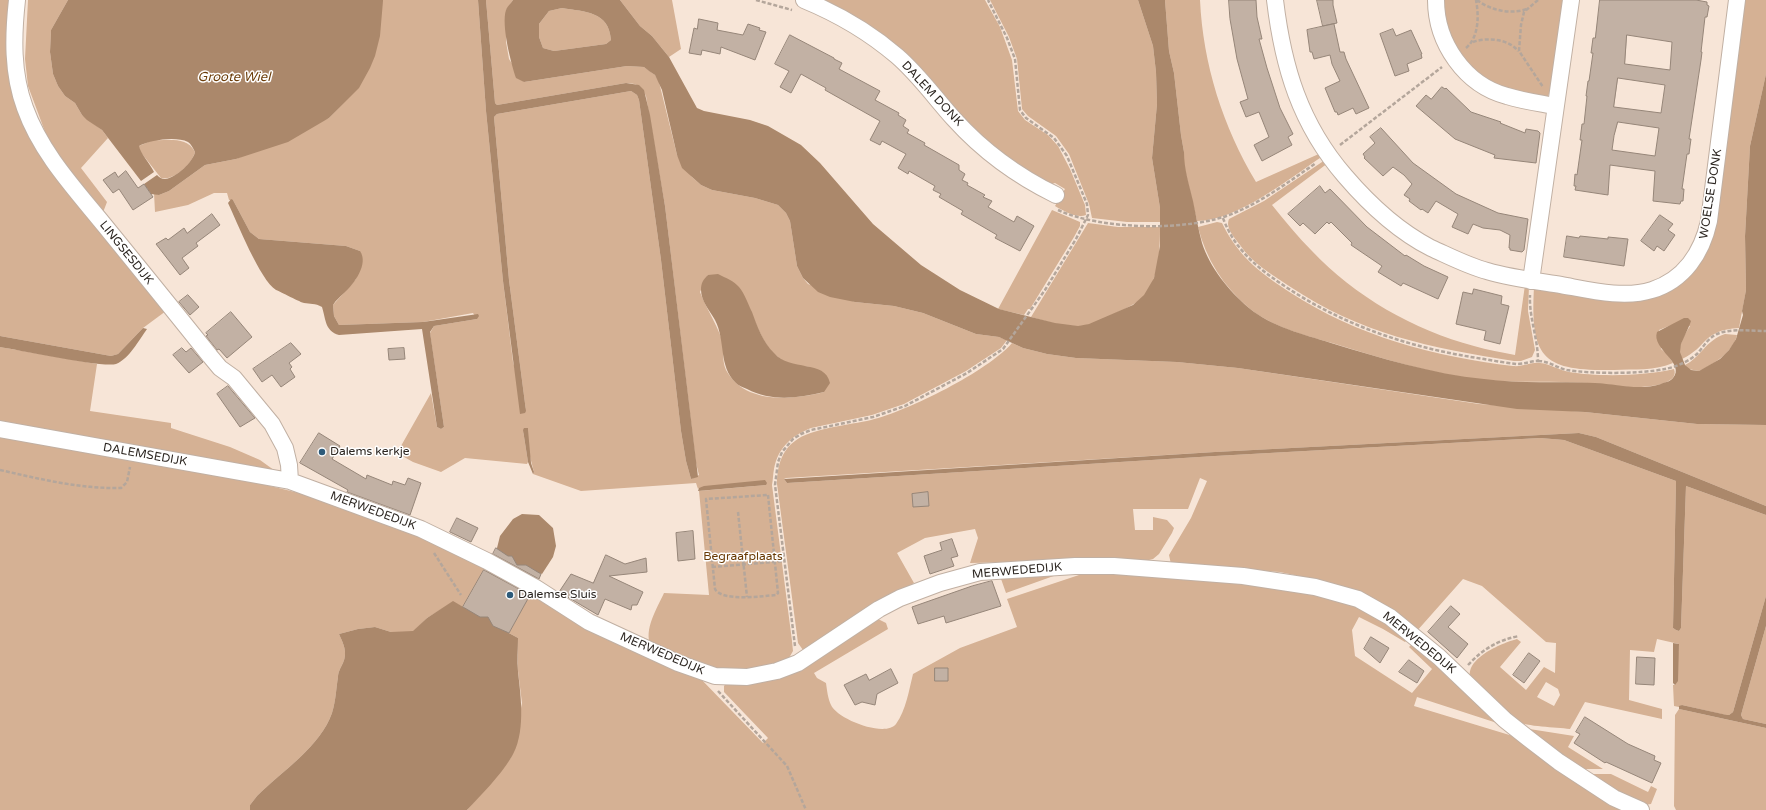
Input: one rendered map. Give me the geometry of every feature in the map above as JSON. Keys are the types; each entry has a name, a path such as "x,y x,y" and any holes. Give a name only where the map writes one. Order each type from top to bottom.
{"street":[{"name":"LINGSESDIJK","path":"17,0 14,25 14,57 19,89 25,108 38,137 61,172 213,360 220,368 234,378 272,424 285,448 289,465 290,481"},
{"name":"WOELSE DONK","path":"1275,0 1281,46 1289,76 1298,101 1328,154 1345,176 1387,218 1430,247 1486,271 1532,281 1617,293 1640,293 1671,281 1689,266 1696,256 1704,239 1709,221 1737,0"},
{"path":"1436,0 1437,18 1446,43 1461,68 1489,89 1506,96 1555,106"},
{"path":"1532,281 1570,0"},
{"name":"DALEM DONK","path":"800,5 835,14 881,44 912,70 956,121 978,142 1055,202"},
{"name":"DALEMSEDIJK","path":"0,429 290,481"},
{"name":"MERWEDEDIJK","path":"290,481 422,529 536,588 589,622 678,663 704,673 727,677 747,677 777,671 798,663 886,606 916,592 963,576 980,572 1015,569 1114,566 1243,576 1315,587 1358,599 1390,618 1439,657 1505,720 1529,740 1614,798 1641,810"}],"path":[{"path":"756,0 800,5"},
{"path":"798,663 784,561 775,479 778,462 782,452 793,439 811,430 873,417 905,406 967,373 997,354 1007,344 1032,311 1064,260 1086,220 1089,211 1067,156 1054,138 1026,118 1020,110 1015,59 1007,38 988,0"},
{"path":"1473,42 1478,11 1476,0"},
{"path":"1476,0 1486,7 1496,10 1521,11 1538,0"},
{"path":"1518,51 1521,25 1524,12 1527,8"},
{"path":"1454,58 1473,42 1480,39 1508,43 1514,46 1518,51 1555,106"},
{"path":"1055,202 1086,220 1115,224 1200,224"},
{"path":"1222,218 1232,239 1246,256 1259,268 1301,296 1349,322 1394,339 1441,351 1514,363 1538,361 1561,368 1587,372 1649,371 1671,368 1688,360 1698,352 1705,342 1716,334 1736,331 1766,331"},
{"path":"1532,281 1530,311 1538,350 1538,361"},
{"path":"0,470 49,482 98,489 121,488 127,482"},
{"path":"768,494 778,592 776,595 747,597 727,596 716,592 712,567 706,499 768,494"},
{"path":"738,512 747,597"},
{"path":"433,552 438,562 461,595"},
{"path":"712,567 784,561"},
{"path":"1458,675 1478,655 1491,645 1520,636"},
{"path":"704,673 719,693 787,766 806,810"}],"green space":[{"path":"0,0 12,0 6,50 14,90 166,311 143,328 118,354 111,356 0,336"},
{"path":"28,0 68,0 51,30 50,52 53,74 58,86 65,96 75,103 82,115 102,130 108,138 81,168 107,202 102,215 86,197 47,137 28,86 25,59"},
{"name":"Begraafplaats","path":"383,0 478,0 486,111 503,281 513,362 526,411 509,280 494,117 497,114 631,91 637,95 639,100 661,260 681,431 686,461 691,479 699,475 696,463 665,206 646,96 638,86 626,83 497,105 495,103 486,0 513,0 506,10 506,42 509,59 524,82 627,66 644,67 655,75 659,82 677,155 692,177 701,185 712,190 755,198 778,205 786,213 790,221 797,266 808,284 855,302 894,306 923,313 976,334 999,337 1007,340 1001,348 966,371 904,404 872,415 811,428 797,435 782,449 776,462 772,485 793,651 789,658 759,669 723,671 651,646 649,640 652,620 664,593 709,595 699,491 766,485 698,489 696,483 581,491 533,474 534,472 523,430 528,462 527,464 465,458 441,472 413,462 397,453 431,393 437,427 441,429 444,427 430,333 434,326 477,319 473,313 423,322 339,325 334,316 333,305 356,279 360,251 346,246 259,239 250,232 233,200 229,200 227,193 214,193 188,205 155,212 154,193 159,195 169,191 205,165 236,159 329,118 358,88","holes":["708,275 723,277 734,284 742,295 761,335 769,347 778,357 789,363 810,367 824,392 798,397 770,397 745,389 734,381 726,370 721,337 700,292"]},
{"path":"620,0 672,0 681,49 669,57 652,36 640,26"},
{"path":"822,0 985,0 1000,27 1012,60 1018,111 1025,120 1048,135 1058,146 1070,169 1085,205 1086,215 1074,215 1055,206 1065,189 1055,183 1048,185 1011,161"},
{"path":"990,0 1138,0 1153,46 1156,72 1157,104 1152,158 1160,208 1160,222 1127,222 1092,218 1089,204 1069,154 1056,136 1028,116 1022,109 1017,59 1009,37"},
{"path":"1165,0 1200,0 1205,48 1217,94 1234,139 1256,182 1321,153 1323,156 1263,197 1229,214 1213,219 1197,221 1184,166 1184,152 1174,73 1169,51"},
{"path":"1442,0 1565,0 1553,85 1548,96 1532,97 1502,89 1476,72 1456,47 1449,33"},
{"path":"1743,0 1766,0 1766,74 1750,146 1745,236 1746,290 1739,328 1727,329 1718,332 1682,359 1680,355 1680,346 1690,326 1674,324 1659,330 1661,349 1667,354 1673,363 1666,366 1637,369 1590,370 1571,368 1556,363 1546,356 1539,345 1535,330 1533,311 1534,287 1617,298 1693,269"},
{"path":"562,8 587,12 601,18 606,23 611,40 606,44 554,51 543,48 539,37 539,24 549,11"},
{"path":"153,140 182,141 192,147 195,152 190,162 182,171 171,177 161,178 139,150 139,146"},
{"path":"1325,160 1328,163 1272,205 1302,240 1329,267 1366,297 1407,321 1452,339 1515,355 1525,285 1529,286 1528,311 1535,350 1532,357 1521,361 1514,361 1454,351 1397,337 1343,316 1316,302 1289,286 1256,263 1231,233 1228,226 1229,219 1264,201"},
{"path":"1052,210 1080,222 1080,226 1074,237 1030,309 1028,309 1024,315 998,309"},
{"path":"1217,222 1222,223 1235,245 1251,263 1280,286 1316,308 1370,333 1455,357 1513,366 1540,363 1569,372 1594,375 1636,374 1674,369 1675,374 1672,378 1662,384 1639,387 1594,383 1485,380 1466,378 1408,365 1299,333 1258,315 1231,291 1211,261 1201,239 1198,227"},
{"path":"1088,223 1118,227 1160,227 1158,263 1150,288 1142,298 1134,304 1088,325 1067,326 1031,317"},
{"path":"1725,334 1737,335 1731,347 1722,357 1699,371 1688,369 1685,365 1695,358 1713,340"},
{"path":"1012,343 1023,348 1047,354 1076,358 1177,362 1238,368 1479,404 1585,412 1697,424 1766,425 1766,506 1596,437 1579,433 1215,452 784,479 787,483 1215,456 1540,438 1564,440 1676,481 1673,628 1676,630 1679,631 1681,628 1686,486 1766,515 1766,596 1733,712 1726,715 1682,705 1679,707 1674,706 1673,685 1675,685 1679,644 1657,639 1654,652 1630,650 1629,700 1662,709 1662,719 1585,702 1570,729 1534,726 1515,721 1474,685 1470,674 1472,667 1484,654 1502,644 1517,639 1521,642 1500,667 1526,690 1544,667 1555,673 1556,643 1546,642 1482,586 1463,579 1416,632 1322,581 1280,572 1171,564 1169,555 1191,518 1207,481 1200,478 1188,509 1133,509 1135,530 1153,530 1153,517 1167,520 1174,528 1159,554 1153,559 1145,561 1102,560 970,563 978,538 975,529 925,538 897,553 914,583 803,650 798,643 777,484 779,466 786,450 795,441 811,433 871,420 926,399 967,377 1001,354","holes":["1546,682 1558,689 1560,695 1554,706 1537,697"]},
{"path":"0,347 97,364 90,411 171,423 171,428 230,447 260,460 278,473 0,426"},
{"path":"0,437 262,484 303,494 413,534 459,553 485,568 463,607 453,602 427,618 413,632 391,632 375,627 358,629 339,634 345,655 338,673 335,699 332,713 327,725 310,747 257,796 250,805 250,810 0,810"},
{"path":"1062,573 1006,593 1000,576"},
{"path":"1085,573 1169,575 1306,591 1363,608 1409,638 1405,642 1359,617 1352,630 1355,656 1412,693 1432,669 1409,647 1414,642 1497,723 1417,697 1414,706 1516,737 1629,810 467,810 511,758 522,703 518,671 518,638 509,633 530,594 587,627 698,676 763,743 768,738 724,692 724,686 727,682 757,681 878,619 886,623 888,629 814,673 817,678 826,683 831,705 842,716 851,721 872,728 890,728 896,724 902,713 907,700 913,674 960,648 1017,627 1007,599"},
{"path":"1766,626 1766,724 1743,719 1741,715"},
{"path":"1679,709 1766,728 1766,810 1676,810 1674,806 1675,715"},
{"path":"1523,728 1574,736 1568,747 1603,769 1579,769"},
{"path":"1586,774 1611,774 1648,792 1651,786 1657,789 1651,804 1644,805"}],"water":[{"name":"Groote Wiel","path":"68,0 383,1 380,36 370,68 359,88 329,118 288,142 236,159 205,165 169,191 159,195 151,194 144,184 157,175 165,179 179,173 188,165 195,152 188,142 177,139 156,141 139,146 141,152 154,172 141,181 102,130 87,120 82,115 75,103 65,96 58,86 53,74 50,52 51,30"},
{"path":"478,0 486,0 495,103 497,105 626,83 639,85 644,90 650,115 665,206 698,477 691,479 686,461 639,100 637,95 631,91 497,114 494,117 509,280 526,411 525,413 520,414 503,281 486,111"},
{"path":"513,0 620,0 640,26 652,36 669,57 697,108 704,111 750,120 768,126 801,145 820,163 873,224 921,265 960,290 999,309 1055,323 1078,326 1089,324 1133,305 1144,295 1154,278 1160,246 1160,208 1152,158 1157,104 1156,72 1153,46 1138,0 1165,0 1169,51 1174,73 1185,164 1199,232 1205,252 1227,287 1258,315 1288,329 1388,360 1465,377 1498,381 1595,383 1636,387 1653,386 1667,382 1673,378 1676,372 1675,367 1659,344 1656,338 1657,332 1684,318 1688,318 1691,321 1681,344 1680,352 1685,365 1691,370 1699,371 1720,359 1729,350 1736,339 1743,315 1742,311 1746,290 1745,236 1750,146 1766,74 1766,425 1697,424 1585,412 1517,409 1238,368 1177,362 1076,358 1047,354 1023,348 999,337 976,334 923,313 894,306 855,302 830,297 818,292 803,278 797,266 790,221 786,213 778,205 755,198 712,190 701,185 682,168 677,155 662,90 655,75 644,67 627,66 524,82 516,78 509,54 505,25 506,10","holes":["562,8 587,12 601,18 606,23 611,40 606,44 554,51 543,48 539,37 539,24 549,11"]},
{"path":"231,199 233,200 250,232 259,239 346,246 360,251 363,262 359,274 348,289 333,305 334,316 339,325 423,322 478,314 479,316 477,319 434,326 430,332 444,427 441,429 437,427 422,329 339,335 331,331 327,324 322,307 315,304 302,302 276,290 263,275 228,203"},
{"path":"718,274 732,281 741,290 761,334 774,353 781,359 814,368 827,376 830,383 824,392 805,396 785,398 775,397 756,393 736,383 730,376 724,361 720,336 715,320 701,294 701,285 705,278 708,275"},
{"path":"143,328 147,329 133,349 121,362 116,364 108,365 79,361 0,347 0,336 111,356 118,354"},
{"path":"524,428 528,428 531,463 534,472 533,474 528,462 523,430"},
{"path":"1579,433 1596,437 1766,506 1766,515 1686,486 1681,628 1679,631 1673,628 1676,481 1564,440 1540,438 1215,456 787,483 784,479 1215,452"},
{"path":"765,480 767,483 766,485 698,491 699,488 704,486"},
{"path":"522,514 539,515 553,528 556,546 553,557 542,574 539,573 507,632 518,638 521,727 516,748 511,758 484,792 467,810 250,810 250,805 257,796 310,747 327,725 332,713 335,699 338,673 345,655 339,634 358,629 375,627 391,632 413,631 427,618 453,601 465,608 495,556 500,536 513,519"},
{"path":"1766,596 1766,626 1741,715 1743,719 1766,724 1766,728 1679,709 1679,706 1682,705 1727,715 1733,712"},
{"path":"1673,643 1679,644 1678,681 1675,685 1673,683"}],"building":[{"path":"1229,0 1256,0 1257,17 1262,39 1259,39 1267,68 1280,108 1293,134 1288,137 1292,145 1262,161 1254,145 1269,137 1259,112 1246,117 1240,102 1248,99 1237,59 1230,19"},
{"path":"1317,0 1333,0 1337,23 1323,26"},
{"path":"1600,0 1696,0 1707,2 1707,5 1709,6 1707,17 1705,17 1701,60 1689,139 1691,139 1689,154 1687,154 1682,189 1684,189 1683,201 1681,201 1680,204 1653,201 1655,171 1610,165 1608,195 1575,190 1575,174 1577,175 1582,140 1580,140 1582,124 1584,124 1586,96 1593,53 1591,53 1593,38 1595,38","holes":["1627,35 1672,42 1670,70 1625,64","1618,78 1665,85 1661,113 1614,107","1618,122 1659,128 1655,156 1612,150"]},
{"path":"699,19 718,23 717,30 743,35 748,24 760,28 759,30 766,32 755,60 721,47 720,54 702,50 701,55 689,53 694,28 697,29"},
{"path":"1334,24 1340,52 1344,52 1369,108 1356,114 1353,108 1338,115 1337,112 1335,112 1325,88 1340,81 1332,64 1330,55 1314,59 1312,52 1310,52 1307,30"},
{"path":"1393,29 1396,36 1411,30 1422,54 1422,58 1407,64 1409,71 1395,76 1380,34"},
{"path":"790,35 834,58 842,63 839,69 880,91 875,100 899,113 898,115 906,120 903,126 909,130 907,133 925,143 924,145 959,165 959,170 965,174 962,180 968,183 967,185 985,195 983,197 992,201 988,207 1014,222 1017,216 1034,226 1020,251 995,238 997,235 961,214 963,211 939,197 941,194 933,190 935,186 909,171 908,174 898,168 906,154 882,141 880,145 870,140 880,121 825,90 826,88 801,74 791,93 780,87 789,71 775,64"},
{"path":"1442,87 1445,89 1446,88 1471,112 1501,122 1500,123 1525,133 1526,129 1538,131 1540,133 1536,163 1494,158 1495,155 1455,139 1416,106 1426,95 1431,99"},
{"path":"1381,128 1413,163 1456,194 1498,213 1528,219 1524,250 1522,252 1510,250 1510,235 1500,230 1483,228 1473,224 1468,234 1452,227 1458,214 1436,201 1428,213 1422,209 1421,210 1409,201 1410,199 1404,195 1412,184 1404,175 1393,167 1383,176 1364,158 1365,157 1363,154 1375,143 1370,137"},
{"path":"126,171 138,188 144,184 153,197 133,210 119,189 113,193 103,180 115,172 118,177"},
{"path":"1320,186 1325,193 1330,189 1367,227 1405,256 1406,255 1424,266 1448,277 1438,299 1403,283 1401,286 1378,272 1382,266 1351,245 1352,243 1331,222 1329,224 1327,222 1315,234 1303,223 1300,226 1288,214"},
{"path":"212,214 220,225 196,243 198,246 182,258 189,268 180,275 156,244 166,238 168,240 184,228 187,233"},
{"path":"1660,215 1673,224 1668,230 1675,235 1664,251 1657,246 1654,251 1641,241"},
{"path":"1567,236 1579,238 1580,236 1608,239 1608,237 1628,239 1624,266 1564,257"},
{"path":"1474,289 1502,296 1501,304 1509,306 1500,344 1484,340 1486,331 1456,324 1463,292 1472,294"},
{"path":"188,295 199,307 190,315 179,302"},
{"path":"231,312 252,337 227,358 219,349 217,350 206,336 208,335 206,333"},
{"path":"291,343 301,354 289,363 292,367 290,369 295,377 281,387 272,375 262,382 253,369"},
{"path":"182,348 186,352 191,348 203,362 189,373 173,355"},
{"path":"404,348 405,359 389,360 388,349"},
{"path":"228,386 255,418 240,427 217,394"},
{"path":"319,433 340,446 332,459 366,479 367,475 392,485 393,481 405,485 408,478 421,483 410,515 347,492 348,490 300,463"},
{"path":"928,492 929,506 913,507 912,494"},
{"path":"457,518 478,528 471,542 450,532"},
{"path":"693,531 695,559 678,561 676,533"},
{"path":"952,539 958,556 951,558 954,566 930,574 924,556 942,550 940,543"},
{"path":"496,548 508,556 512,556 517,565 526,565 541,574 539,579 493,554"},
{"path":"606,555 625,564 646,558 647,572 609,576 643,592 637,605 632,605 631,610 605,599 598,615 559,592 571,574 593,583"},
{"path":"484,570 530,595 509,633 493,626 488,617 480,617 463,607"},
{"path":"992,581 1001,606 946,623 944,616 918,624 912,607 972,586"},
{"path":"1451,606 1460,614 1448,627 1468,644 1457,658 1428,632"},
{"path":"1371,637 1389,648 1380,663 1364,649"},
{"path":"1529,653 1540,661 1524,683 1513,675"},
{"path":"1637,657 1655,658 1654,685 1636,684"},
{"path":"1409,660 1424,671 1417,683 1399,672"},
{"path":"935,668 948,668 948,681 935,681"},
{"path":"891,669 898,683 877,694 875,705 862,702 855,705 844,685 866,674 869,680"},
{"path":"1585,717 1628,744 1655,756 1654,760 1661,763 1652,783 1606,762 1605,763 1574,743 1580,734 1576,732"}],"place":[{"name":"Dalems kerkje","path":"322,452"},
{"name":"Dalemse Sluis","path":"510,595"}]}
